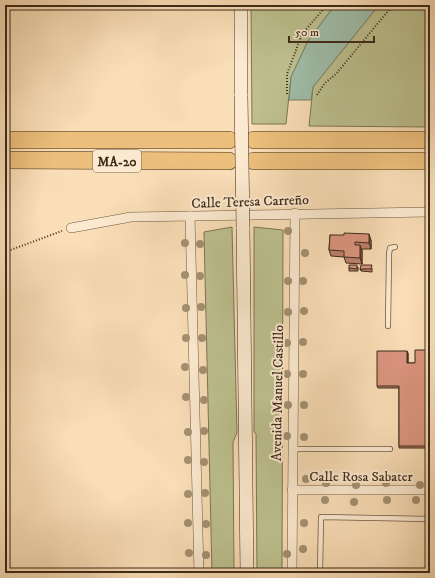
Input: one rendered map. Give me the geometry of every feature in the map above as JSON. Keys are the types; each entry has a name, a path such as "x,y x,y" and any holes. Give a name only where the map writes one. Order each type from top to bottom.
{"highway":[{"name":"MA-20","path":"5,140 229,140"},
{"path":"254,140 430,140"},
{"name":"MA-20","path":"5,160 229,161"},
{"path":"254,161 430,161"}],"main road":[{"path":"241,5 247,573"}],"street":[{"name":"Calle Teresa Carreño","path":"71,228 131,217 295,213 430,212"},
{"name":"Avenida Manuel Castillo","path":"292,573 295,213"},
{"path":"190,216 199,573"},
{"name":"Calle Rosa Sabater","path":"292,490 430,490"}],"lane":[{"path":"388,326 389,254 390,248 395,247"},
{"path":"292,450 390,449"},
{"path":"428,573 430,498"},
{"path":"320,573 322,517 430,519"}],"path":[{"path":"287,94 287,74 302,34 326,5"},
{"path":"317,95 325,83 336,74 393,5"},
{"path":"5,252 71,228"}],"green space":[{"path":"251,5 335,5 308,41 291,77 286,124 252,124"},
{"path":"379,5 430,5 430,127 309,126 313,87"},
{"path":"232,227 237,433 233,442 234,573 212,573 204,232"},
{"path":"254,227 283,230 282,573 257,573 256,434 254,432"}],"shaded area":[{"path":"335,5 379,5 313,87 311,100 289,100 291,77 308,41"}],"building":[{"path":"344,233 369,234 369,243 355,242 355,245 360,245 360,258 344,257 344,251 329,250 330,235 344,235"},
{"path":"349,265 357,265 357,269 349,268"},
{"path":"361,265 372,265 371,269 360,269"},
{"path":"415,350 430,350 430,446 399,446 399,386 377,386 377,351 407,351 407,363 415,363"},
{"path":"5,568 32,570 31,573 5,573"}]}
